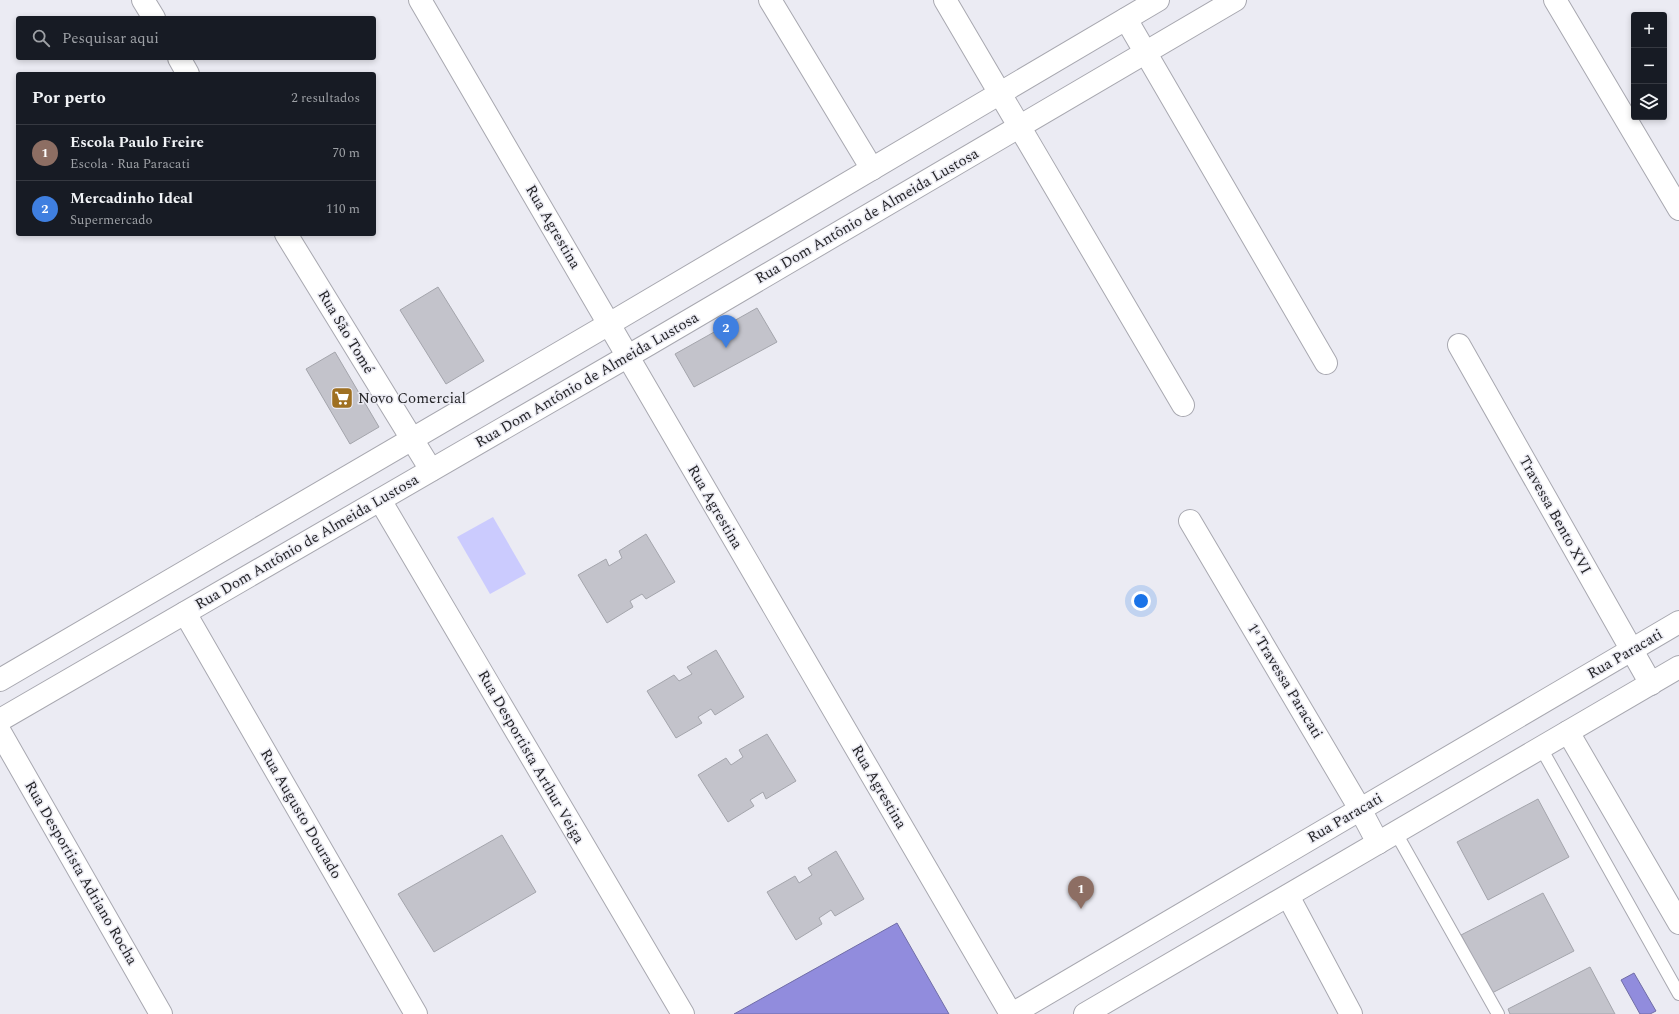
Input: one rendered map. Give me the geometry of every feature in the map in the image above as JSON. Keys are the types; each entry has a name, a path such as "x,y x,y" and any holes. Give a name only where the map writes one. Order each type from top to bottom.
{"street":[{"path":"143,0 153,16"},
{"name":"Rua Agrestina","path":"420,0 1011,1014"},
{"path":"770,0 872,169"},
{"path":"945,0 1183,404"},
{"path":"0,680 609,324 1158,0"},
{"name":"Rua Dom Antônio de Almeida Lustosa","path":"0,720 628,357 1235,0"},
{"path":"1555,0 1679,209"},
{"path":"1126,19 1326,362"},
{"path":"180,60 187,72"},
{"name":"Rua São Tomé","path":"287,236 431,470"},
{"name":"Travessa Bento XVI","path":"1459,345 1651,684"},
{"name":"Rua Desportista Arthur Veiga","path":"380,500 683,1014"},
{"name":"1ᵃ Travessa Paracati","path":"1190,521 1360,810 1387,838"},
{"name":"Rua Augusto Dourado","path":"185,613 416,1014"},
{"name":"Rua Paracati","path":"1011,1014 1679,622"},
{"path":"1085,1014 1679,667"},
{"name":"Rua Desportista Adriano Rocha","path":"0,732 161,1014"},
{"path":"1568,732 1679,923"},
{"path":"1288,896 1351,1014"}],"lane":[{"path":"1541,748 1679,994"},
{"path":"1387,838 1498,1014"}],"shaded area":[{"path":"493,517 526,574 490,594 457,537"},
{"path":"897,923 949,1014 734,1014"},
{"path":"1634,973 1656,1011 1650,1014 1640,1014 1621,980"}],"building":[{"path":"438,287 484,361 446,384 400,310"},
{"path":"757,308 777,342 694,387 675,354"},
{"name":"Novo Comercial","path":"335,352 379,427 350,444 306,369"},
{"path":"646,534 675,582 646,599 642,594 630,601 633,607 607,623 578,575 606,559 609,566 622,558 619,551"},
{"path":"716,650 744,697 715,715 711,709 698,717 702,723 676,738 647,691 674,675 679,681 692,674 687,667"},
{"path":"767,734 796,781 766,799 763,792 750,800 754,806 728,822 698,775 726,758 731,765 743,757 739,750"},
{"path":"1538,799 1569,857 1488,900 1457,842"},
{"path":"502,835 536,892 434,952 398,894"},
{"path":"836,851 864,899 835,916 831,910 819,918 822,924 796,940 767,892 795,876 799,883 812,875 808,868"},
{"path":"1543,893 1574,951 1492,993 1461,935"},
{"path":"1590,967 1615,1014 1510,1014 1508,1009"}],"place":[{"name":"Mercadinho Ideal","path":"726,348"},
{"name":"Novo Comercial","path":"342,398"},
{"name":"Escola Paulo Freire","path":"1081,909"}]}
